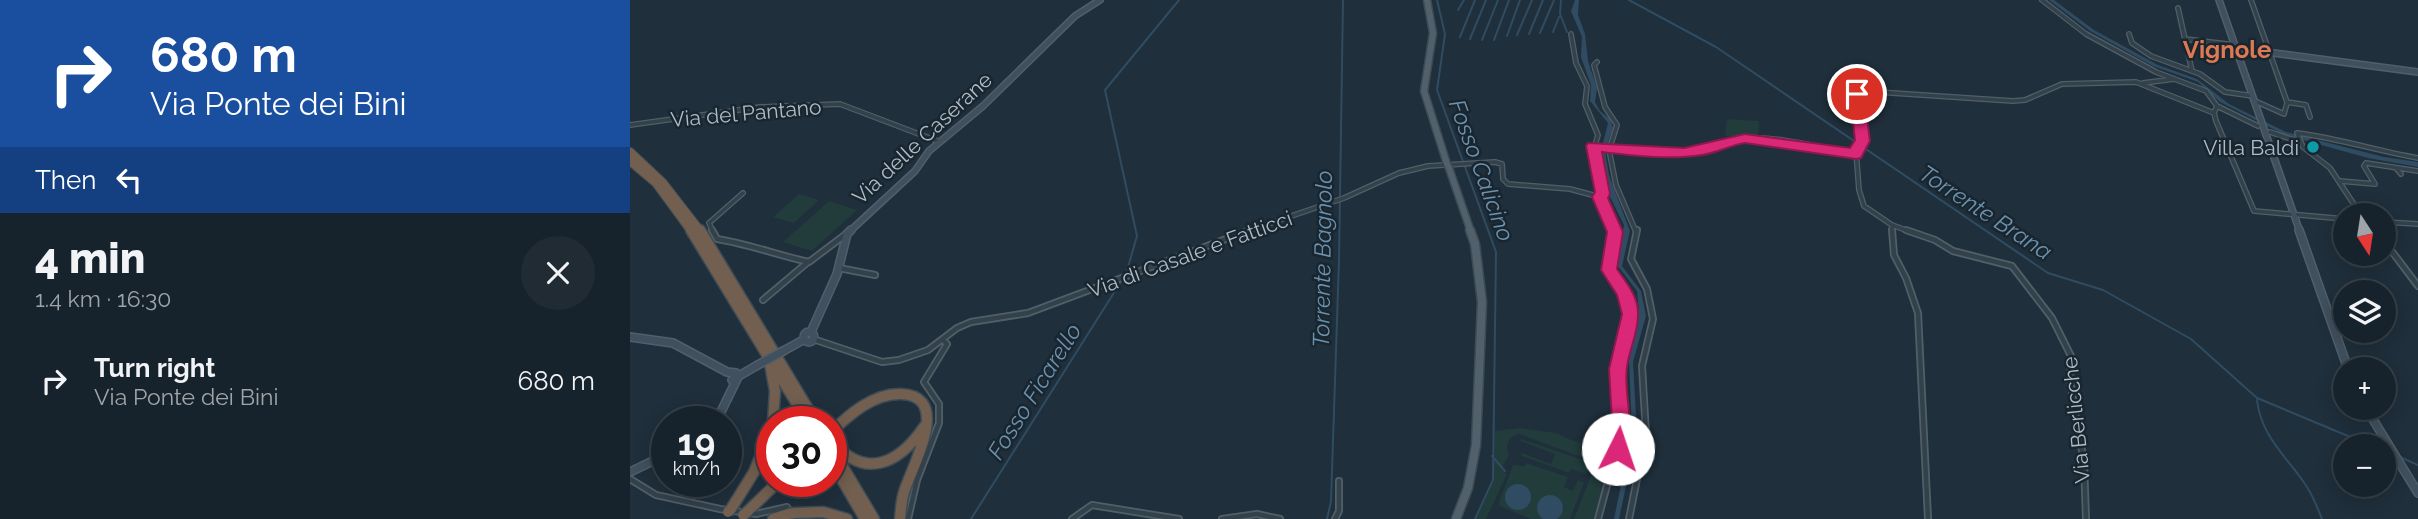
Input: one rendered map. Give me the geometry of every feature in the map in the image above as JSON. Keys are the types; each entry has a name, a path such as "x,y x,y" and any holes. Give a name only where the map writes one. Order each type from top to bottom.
{"highway":[{"path":"630,152 671,191 698,226 805,406"},
{"path":"630,161 656,183 681,213 765,349 804,406"},
{"path":"765,349 775,383 774,406"},
{"path":"847,419 862,407 888,396 912,395 922,402 928,411 926,431 903,494 900,519"},
{"path":"847,459 852,462 872,464 885,462 900,454 917,438 928,411"},
{"path":"728,513 756,468"},
{"path":"847,474 874,519"},
{"path":"847,488 865,519"},
{"path":"743,515 762,497"},
{"path":"772,519 823,512 848,519"}],"main road":[{"path":"1427,0 1434,28 1424,91 1475,244 1482,288 1477,436 1471,478 1456,519"}],"street":[{"name":"Via delle Caserane","path":"735,376 803,340 804,335 812,335 838,268 846,233 915,171 929,151 1003,88 1075,16 1100,0"},
{"path":"2042,0 2086,34 2126,53 2144,66 2206,91 2217,106 2264,129 2300,141 2328,166 2353,203"},
{"path":"2219,0 2344,357"},
{"path":"2129,34 2132,43 2151,56 2192,71 2225,92 2254,99 2284,114 2287,103 2251,0"},
{"path":"2178,8 2192,71"},
{"path":"1571,34 1576,63 1587,86 1585,104 1598,134 1596,147 1603,194 1600,197 1615,232 1609,270 1625,293 1630,314 1618,369 1621,433 1598,519"},
{"path":"2185,39 2418,72"},
{"path":"1597,62 1594,65 1604,104 1617,125 1608,148 1616,186 1637,229 1631,261 1647,289 1653,312 1642,369 1646,434 1629,519"},
{"path":"1596,147 1684,153 1707,150 1732,139 1745,138 1857,151 1862,142 1856,103 1859,92 2013,101 2025,100 2062,84 2143,83 2175,79"},
{"path":"2143,83 2214,114"},
{"path":"2287,103 2306,105 2310,117"},
{"name":"Via del Pantano","path":"630,125 760,107 840,104 940,142"},
{"path":"2217,106 2214,114 2251,207 2259,213 2333,217"},
{"path":"2300,141 2297,134 2324,136 2377,151 2418,158"},
{"name":"Via Berlicche","path":"1857,151 1863,204 1892,225 1935,240 1958,253 2012,266 2055,323 2071,356 2070,380 2084,463 2086,519"},
{"name":"Via di Casale e Fatticci","path":"812,335 882,362 909,356 943,340 957,328 971,322 1028,313 1192,250 1335,201 1405,171 1428,166 1499,162 1507,184 1570,189 1600,197"},
{"path":"2339,181 2375,184 2365,163 2418,172"},
{"path":"2396,168 2401,174"},
{"path":"743,193 709,223 717,239 755,245 763,252 809,262"},
{"path":"2396,223 2418,225"},
{"path":"1892,225 1894,256 1906,278 1917,313 1928,519"},
{"path":"763,300 846,233"},
{"path":"2396,257 2418,286"},
{"path":"838,268 875,275"},
{"path":"630,337 673,343 735,376 724,406"},
{"path":"908,519 917,480 939,423 939,404 924,382 947,344 943,340"},
{"path":"2373,420 2418,493"},
{"path":"630,472 651,462"},
{"path":"630,479 656,495 756,514 787,507 793,515"},
{"path":"1335,519 1339,512 1339,481"},
{"path":"1072,519 1092,505 1179,519"},
{"path":"1222,519 1257,514 1280,519"}],"green space":[{"path":"1727,119 1759,121 1758,137 1725,136"},
{"path":"799,194 819,200 794,223 773,217"},
{"path":"829,201 857,210 812,251 783,242"},
{"path":"1520,428 1556,433 1574,441 1615,451 1596,519 1574,519 1594,468 1592,461 1519,434 1510,438 1507,446 1509,455 1501,469 1507,474 1486,519 1476,519 1494,481 1494,460 1500,466 1495,458 1494,431"},
{"path":"1521,439 1586,461 1590,466 1588,472 1585,474 1571,469 1569,473 1522,456 1522,453 1551,464 1555,454 1520,441"},
{"path":"1526,463 1568,477 1564,487 1573,491 1578,480 1584,483 1570,519 1558,519 1564,509 1561,501 1542,519 1531,519 1498,505 1513,465 1524,466"}],"water":[{"path":"1575,0 1579,0 1578,15 1597,88 1595,102 1600,111 1610,119 1613,128 1605,150 1609,175 1630,231 1622,266 1641,291 1646,316 1633,362 1637,434 1619,519 1614,519 1632,432 1629,361 1639,312 1637,291 1617,265 1624,225 1610,197 1600,155 1608,123 1590,101 1591,85 1581,57 1582,37 1571,11"},
{"path":"2049,0 2054,0 2094,30 2158,65 2197,79 2229,104 2286,132 2384,157 2418,162 2418,167 2368,158 2285,135 2220,102 2198,82 2153,66 2090,31"},
{"path":"1518,484 1527,488 1531,497 1527,506 1518,510 1509,506 1505,497 1509,488"},
{"path":"1545,496 1555,496 1562,503 1562,513 1555,520 1545,520 1538,513 1538,503"}],"waterway":[{"name":"Fosso Ficarello","path":"1126,274 1137,236 1105,90 1179,0"},
{"name":"Torrente Bagnolo","path":"1327,519 1331,501 1339,260 1343,0"},
{"name":"Fosso Calicino","path":"1437,0 1445,34 1437,90 1496,252 1493,457"},
{"path":"1458,10 1464,0"},
{"path":"1460,37 1475,0"},
{"path":"1470,39 1486,0"},
{"path":"1482,40 1498,0"},
{"path":"1494,40 1509,0"},
{"path":"1507,36 1520,0"},
{"path":"1517,35 1532,0"},
{"path":"1529,34 1543,0"},
{"path":"1540,33 1554,0"},
{"path":"1561,0 1560,14 1567,32"},
{"name":"Torrente Brana","path":"1629,0 1716,47 2048,273 2103,290 2191,339 2257,398 2343,434"},
{"path":"1553,32 1559,17"},
{"name":"Fosso Ficarello","path":"971,519 1122,280"},
{"path":"2257,400 2259,413 2269,435 2308,488 2322,519"},
{"name":"Fosso Calicino","path":"1475,519 1493,480 1493,457"},
{"path":"1493,457 1505,471"},
{"name":"Torrente Brana","path":"2400,457 2418,465"}],"place":[{"name":"Villa Baldi","path":"2313,147"}],"district":[{"name":"Vignole","path":"2227,49"}],"route":[{"path":"1618,449 1621,433 1618,369 1630,314 1625,293 1609,270 1615,232 1600,197 1603,194 1594,146 1640,152 1684,153 1707,150 1732,139 1745,138 1856,154 1862,141 1857,94"}]}
